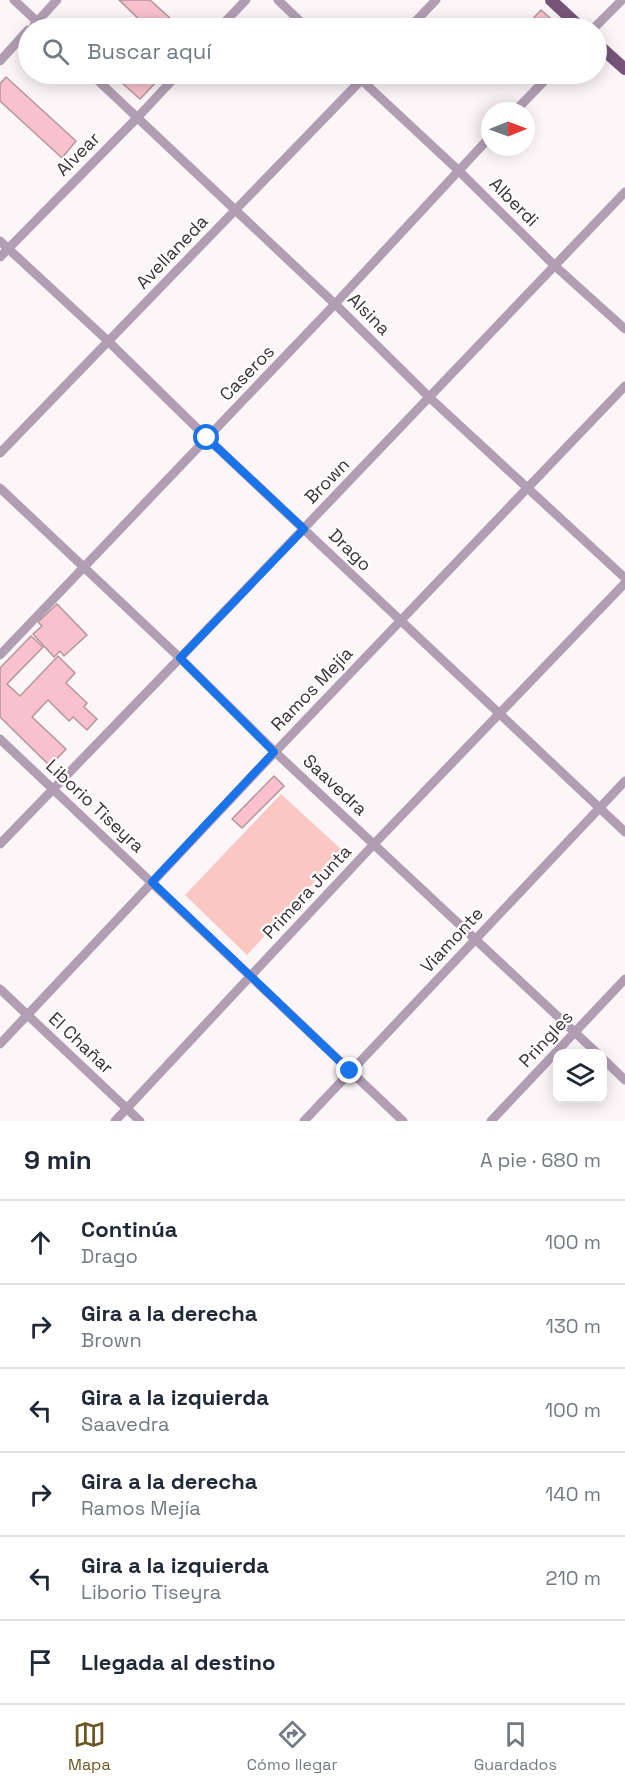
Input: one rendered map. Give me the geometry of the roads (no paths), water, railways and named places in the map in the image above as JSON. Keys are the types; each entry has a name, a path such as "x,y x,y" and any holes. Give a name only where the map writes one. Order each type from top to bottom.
{"main road":[{"path":"551,0 570,18"},
{"path":"607,52 625,69"}],"street":[{"path":"14,0 28,18"},
{"path":"42,18 57,0"},
{"path":"229,18 246,0"},
{"path":"278,0 297,18"},
{"path":"419,18 436,0"},
{"path":"604,18 622,0"},
{"path":"0,61 18,44"},
{"name":"Alsina","path":"101,84 335,304 430,398 625,578"},
{"name":"Alvear","path":"0,257 169,84"},
{"name":"Avellaneda","path":"0,453 235,211 354,84"},
{"name":"Alberdi","path":"369,84 555,266 625,329"},
{"path":"524,102 541,84"},
{"name":"Caseros","path":"0,655 335,304 481,146"},
{"name":"Brown","path":"0,844 625,192"},
{"name":"Drago","path":"0,241 625,832"},
{"name":"Ramos Mejía","path":"0,1044 274,752 625,386"},
{"name":"Saavedra","path":"0,488 180,658 274,752 594,1049"},
{"name":"Primera Junta","path":"115,1121 375,844 625,583"},
{"name":"Liborio Tiseyra","path":"0,739 403,1121"},
{"name":"Viamonte","path":"304,1121 625,782"},
{"name":"Pringles","path":"491,1121 625,979"},
{"name":"El Chañar","path":"0,989 140,1121"},
{"path":"607,1062 625,1080"}]}
